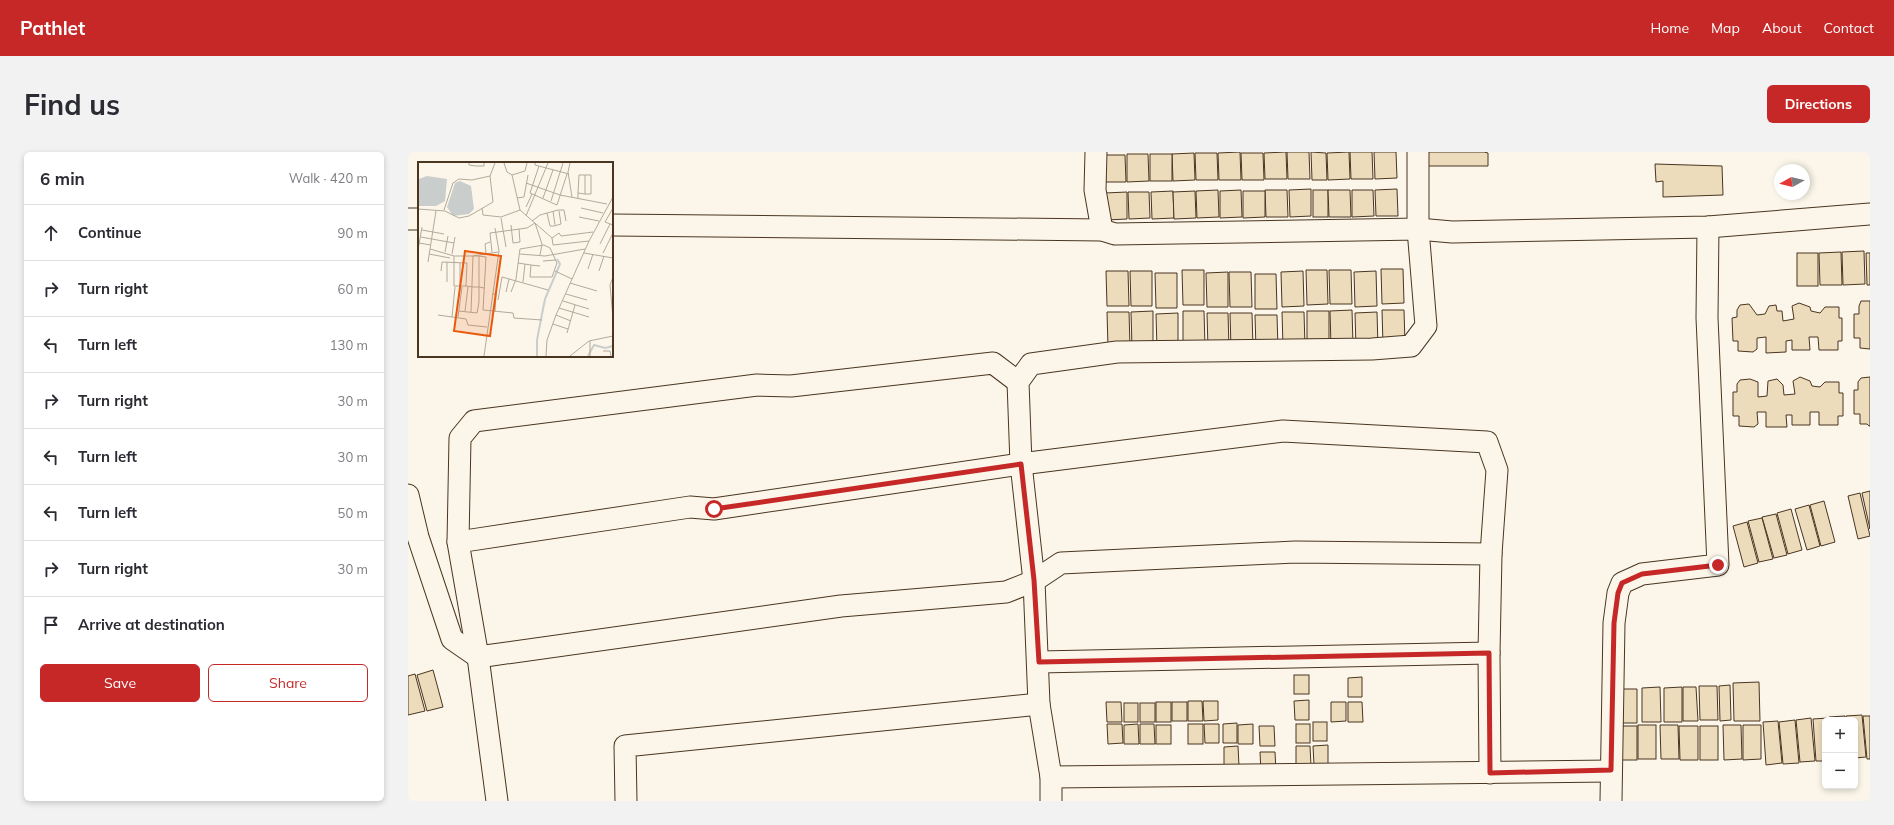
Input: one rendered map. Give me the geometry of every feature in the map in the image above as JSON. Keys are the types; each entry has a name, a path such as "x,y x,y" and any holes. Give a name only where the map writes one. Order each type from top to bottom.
{"street":[{"path":"1096,152 1095,190 1102,230"},
{"path":"1051,801 1051,778 1039,704 1039,662 1034,580 1021,464 1018,382 1031,364 1117,352 1372,349 1411,346 1426,326 1418,229 1418,152"},
{"path":"613,225 1102,230 1114,234 1418,229 1452,232 1708,227 1870,214"},
{"path":"1611,801 1614,623 1618,593 1622,583 1642,574 1718,565 1707,318 1708,227"},
{"path":"497,801 478,657 458,542 460,438 474,420 757,385 791,386 994,363 1018,382"},
{"path":"458,542 690,507 714,509 1021,464 1284,431 1487,442 1497,470 1491,554 1489,653 1490,773"},
{"path":"408,495 413,538 452,639 478,657 841,606 1006,592 1034,580 1061,563 1295,552 1491,554"},
{"path":"1039,662 1489,653"},
{"path":"626,801 625,746 1039,704"},
{"path":"1051,778 1490,773 1611,770"}],"building":[{"path":"1240,152 1241,180 1219,180 1218,153"},
{"path":"1286,152 1287,179 1265,179 1264,153"},
{"path":"1287,152 1309,152 1310,179 1288,179"},
{"path":"1311,152 1326,153 1327,180 1312,180"},
{"path":"1349,152 1350,179 1328,180 1327,153"},
{"path":"1350,152 1372,152 1373,179 1351,179"},
{"path":"1374,152 1396,152 1397,178 1375,179"},
{"path":"1426,152 1484,152 1488,153 1488,166 1426,166"},
{"path":"1194,153 1195,180 1173,181 1172,154"},
{"path":"1195,153 1217,153 1218,180 1196,180"},
{"path":"1241,153 1263,153 1264,180 1242,180"},
{"path":"1127,154 1148,154 1149,181 1127,182"},
{"path":"1150,154 1172,154 1172,181 1150,181"},
{"path":"1104,155 1125,155 1126,182 1105,182"},
{"path":"1655,164 1722,166 1723,195 1663,197 1663,181 1656,182"},
{"path":"1311,189 1311,216 1290,217 1289,190"},
{"path":"1397,189 1398,216 1376,216 1375,190"},
{"path":"1218,190 1219,217 1197,218 1196,191"},
{"path":"1241,190 1242,217 1220,218 1220,191"},
{"path":"1265,190 1287,190 1288,217 1266,217"},
{"path":"1313,190 1328,190 1328,217 1313,217"},
{"path":"1328,190 1350,190 1351,217 1329,217"},
{"path":"1352,190 1373,190 1374,216 1352,217"},
{"path":"1173,191 1174,218 1152,219 1151,192"},
{"path":"1195,191 1196,218 1174,219 1173,192"},
{"path":"1243,191 1265,191 1265,217 1243,218"},
{"path":"1127,192 1127,219 1106,220 1105,193"},
{"path":"1128,192 1149,192 1150,218 1129,219"},
{"path":"1864,251 1865,284 1843,285 1842,252"},
{"path":"1841,252 1842,285 1820,285 1819,253"},
{"path":"1797,253 1818,253 1818,286 1797,286"},
{"path":"1866,253 1870,253 1870,285 1867,285"},
{"path":"1381,269 1403,269 1404,303 1382,304"},
{"path":"1182,270 1204,270 1204,305 1183,305"},
{"path":"1306,270 1327,270 1328,304 1307,305"},
{"path":"1329,270 1351,270 1352,304 1330,304"},
{"path":"1106,271 1128,271 1129,306 1107,306"},
{"path":"1130,271 1152,271 1152,306 1131,306"},
{"path":"1303,271 1304,306 1282,307 1281,272"},
{"path":"1376,271 1377,306 1355,307 1354,272"},
{"path":"1228,272 1228,307 1207,307 1206,273"},
{"path":"1229,272 1251,272 1252,307 1230,307"},
{"path":"1155,273 1177,273 1177,308 1156,308"},
{"path":"1255,274 1276,274 1277,309 1255,309"},
{"path":"1861,301 1870,301 1870,349 1860,348 1860,338 1854,338 1854,314 1859,314 1859,306"},
{"path":"1799,303 1810,307 1811,311 1820,313 1825,307 1839,307 1839,318 1842,318 1842,341 1838,341 1838,350 1819,350 1818,337 1809,337 1810,350 1792,350 1792,340 1786,341 1786,352 1766,353 1766,337 1757,338 1757,349 1753,352 1738,351 1738,341 1733,341 1732,318 1737,317 1737,310 1740,305 1749,304 1757,315 1765,314 1769,306 1776,305 1777,311 1782,311 1783,321 1794,319 1792,306"},
{"path":"1352,310 1353,345 1331,346 1330,311"},
{"path":"1382,310 1404,310 1405,344 1383,345"},
{"path":"1153,311 1153,346 1132,347 1131,312"},
{"path":"1183,311 1204,311 1205,346 1183,346"},
{"path":"1307,311 1329,311 1329,346 1307,346"},
{"path":"1107,312 1129,312 1130,347 1108,347"},
{"path":"1282,312 1304,312 1305,347 1283,347"},
{"path":"1377,312 1378,347 1356,348 1355,313"},
{"path":"1178,313 1178,348 1157,349 1156,314"},
{"path":"1207,313 1228,313 1229,348 1208,348"},
{"path":"1230,313 1252,313 1253,347 1231,348"},
{"path":"1255,315 1277,315 1278,349 1256,350"},
{"path":"1800,377 1810,381 1812,386 1820,387 1825,382 1839,382 1839,393 1843,393 1843,416 1838,416 1838,425 1819,425 1819,412 1810,412 1810,425 1792,425 1792,415 1786,415 1787,427 1766,427 1766,412 1757,412 1758,424 1754,427 1739,426 1739,416 1733,416 1733,392 1737,392 1737,384 1740,380 1750,379 1758,382 1758,397 1767,396 1768,381 1777,379 1783,385 1784,395 1795,394 1793,381"},
{"path":"1870,377 1869,426 1867,424 1860,424 1860,414 1854,414 1854,390 1858,390 1858,382 1861,378"},
{"path":"1870,491 1870,529 1862,493"},
{"path":"1860,493 1870,536 1858,539 1848,496"},
{"path":"1824,501 1835,542 1821,546 1810,505"},
{"path":"1809,505 1820,546 1807,550 1795,509"},
{"path":"1791,509 1802,550 1788,554 1777,513"},
{"path":"1776,514 1787,555 1774,558 1762,517"},
{"path":"1762,518 1773,559 1759,562 1748,521"},
{"path":"1747,522 1758,563 1744,567 1733,526"},
{"path":"433,670 443,707 427,711 417,675"},
{"path":"415,674 425,711 408,715 408,676"},
{"path":"1294,675 1309,675 1309,694 1294,694"},
{"path":"1362,677 1362,697 1348,697 1348,678"},
{"path":"1759,682 1760,721 1734,721 1733,683"},
{"path":"1730,685 1731,720 1720,721 1719,686"},
{"path":"1699,686 1717,686 1718,720 1700,720"},
{"path":"1660,687 1661,722 1642,722 1642,688"},
{"path":"1682,687 1682,722 1664,722 1664,688"},
{"path":"1683,687 1696,687 1698,721 1683,721"},
{"path":"1618,689 1637,689 1637,723 1619,723"},
{"path":"1309,700 1309,720 1295,720 1294,701"},
{"path":"1188,701 1202,701 1203,721 1188,721"},
{"path":"1203,701 1218,701 1218,720 1204,721"},
{"path":"1106,702 1121,702 1122,722 1107,722"},
{"path":"1156,702 1171,702 1171,722 1156,722"},
{"path":"1172,702 1187,702 1187,721 1172,721"},
{"path":"1331,702 1346,702 1346,721 1331,722"},
{"path":"1348,702 1362,702 1363,722 1348,722"},
{"path":"1124,703 1138,703 1138,722 1124,722"},
{"path":"1140,703 1155,703 1155,722 1140,722"},
{"path":"1862,715 1866,757 1858,758 1858,717 1846,716"},
{"path":"1863,716 1870,716 1870,759 1867,759"},
{"path":"1811,718 1815,761 1800,762 1796,720"},
{"path":"1822,718 1822,761 1816,761 1813,719"},
{"path":"1795,720 1799,763 1783,764 1779,722"},
{"path":"1778,721 1782,763 1766,765 1763,722"},
{"path":"1313,722 1327,722 1327,741 1313,741"},
{"path":"1237,723 1237,743 1223,743 1223,724"},
{"path":"1107,724 1122,724 1123,743 1108,744"},
{"path":"1138,724 1139,744 1124,744 1124,725"},
{"path":"1140,724 1154,724 1155,744 1140,744"},
{"path":"1188,724 1203,724 1203,744 1188,744"},
{"path":"1204,724 1219,724 1219,743 1205,743"},
{"path":"1253,724 1253,744 1238,744 1238,725"},
{"path":"1296,724 1310,724 1310,743 1296,743"},
{"path":"1156,725 1171,725 1171,744 1156,744"},
{"path":"1638,725 1656,725 1656,759 1638,759"},
{"path":"1660,725 1678,725 1679,759 1661,759"},
{"path":"1723,725 1741,725 1742,759 1724,760"},
{"path":"1743,725 1761,725 1761,759 1743,760"},
{"path":"1259,726 1274,726 1275,746 1260,746"},
{"path":"1619,726 1637,726 1637,760 1619,760"},
{"path":"1679,726 1698,726 1698,760 1680,760"},
{"path":"1700,726 1718,726 1718,760 1700,760"},
{"path":"1328,745 1328,765 1314,765 1313,746"},
{"path":"1238,746 1239,766 1224,766 1224,747"},
{"path":"1296,746 1310,746 1311,766 1296,766"},
{"path":"1260,752 1275,752 1276,771 1261,772"}],"route":[{"path":"714,509 1021,464 1034,580 1039,662 1075,663 1489,653 1490,773 1611,770 1614,623 1618,593 1622,583 1642,574 1718,565"}]}
